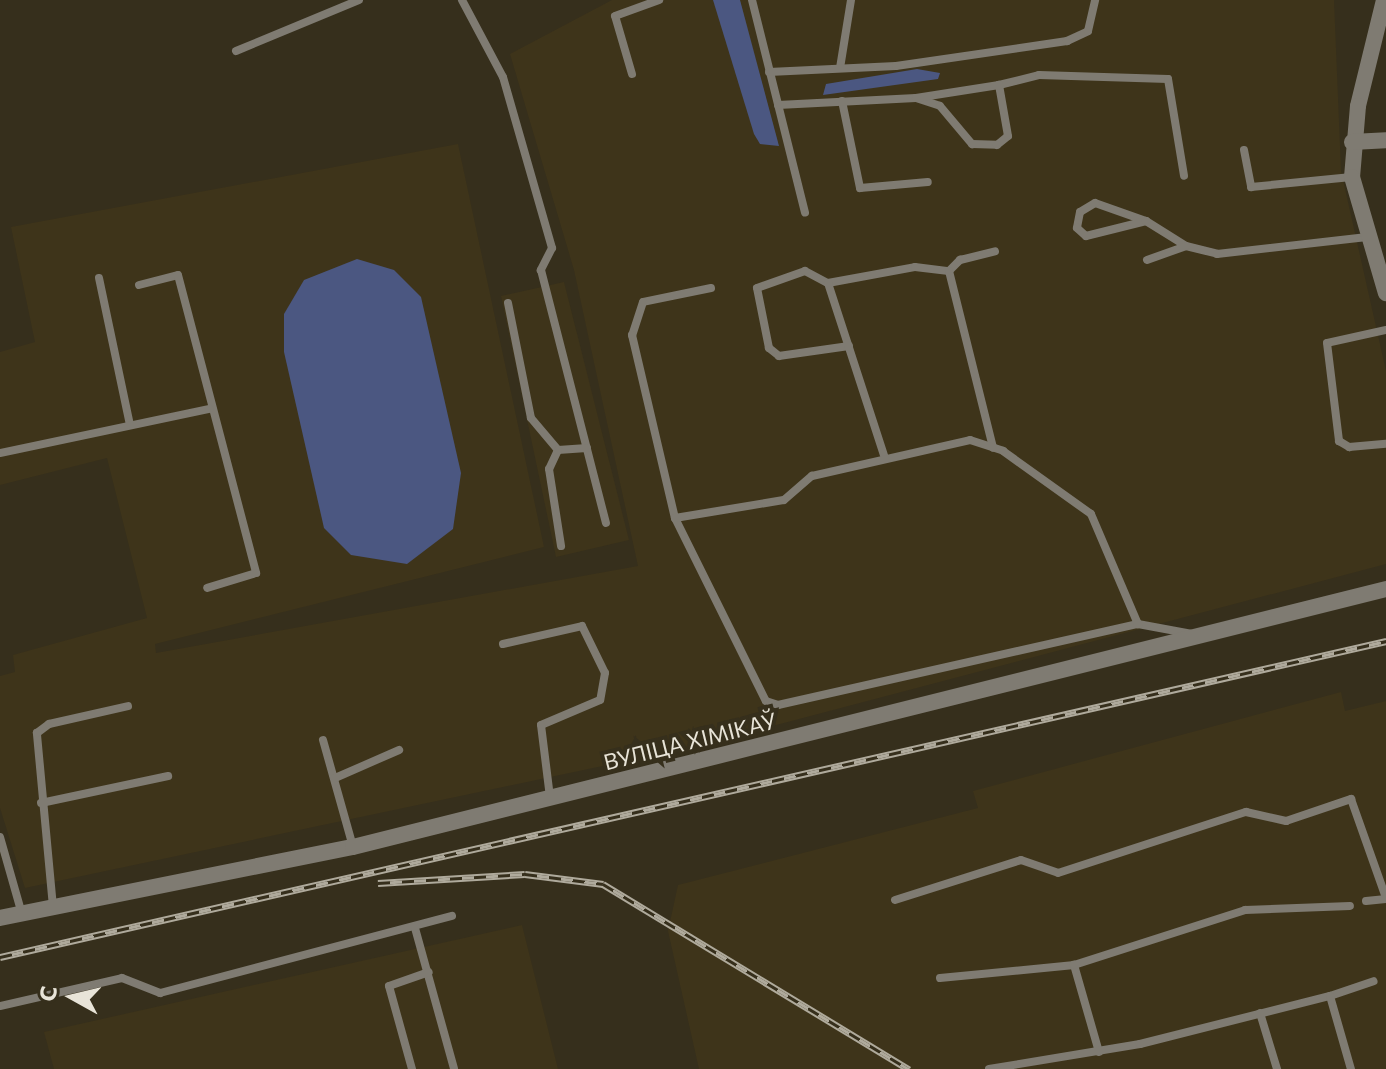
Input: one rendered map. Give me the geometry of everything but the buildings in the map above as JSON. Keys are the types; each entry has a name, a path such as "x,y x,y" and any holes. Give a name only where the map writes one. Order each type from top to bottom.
{"street":[{"path":"1384,0 1352,142 1352,177 1367,237 1386,293"},
{"path":"1352,142 1386,140"},
{"name":"ВУЛІЦА ХІМІКАЎ","path":"0,918 189,885 353,847 1208,639 1386,589"}],"lane":[{"path":"236,51 359,0"},
{"path":"462,0 503,77 552,248 541,270 606,523"},
{"path":"632,74 615,16 659,0"},
{"path":"752,0 805,213"},
{"path":"840,68 851,0"},
{"path":"769,72 840,68 1067,41 1088,31 1095,0"},
{"path":"778,105 916,98 999,85 1039,75 1168,79 1184,176"},
{"path":"916,98 940,106 972,144 997,145 1010,120 999,85"},
{"path":"842,101 860,188 928,182"},
{"path":"1244,150 1251,187 1352,177"},
{"path":"1146,221 1086,236 1077,228 1080,212 1095,203 1146,221 1186,246 1217,254 1367,237"},
{"path":"1147,260 1186,246"},
{"path":"949,271 960,260 995,251"},
{"path":"849,346 795,356 769,348 757,288 805,271 828,283 915,267 949,271"},
{"path":"949,271 993,448"},
{"path":"139,285 178,275 209,409 256,573 207,588"},
{"path":"99,278 107,292 130,425"},
{"path":"828,283 885,458"},
{"path":"711,288 643,302 633,314 632,335 675,518 755,686 778,705 1138,624 1208,639"},
{"path":"508,303 531,418 558,450"},
{"path":"1386,330 1327,343 1339,441 1349,447 1386,444"},
{"path":"0,453 209,409"},
{"path":"675,518 784,500 812,476 970,440 993,448 1091,514 1138,624"},
{"path":"558,450 587,448"},
{"path":"558,450 549,469 561,546"},
{"path":"503,644 582,626 605,673 600,700 541,725 551,798"},
{"path":"53,907 41,803 37,733 49,724 128,706"},
{"path":"323,740 353,847"},
{"path":"335,778 399,750"},
{"path":"41,803 168,776"},
{"path":"895,900 1021,860 1058,873 1246,812 1286,821 1351,799 1385,898 1366,901"},
{"path":"0,837 22,914"},
{"path":"0,873 12,876"},
{"path":"940,978 1074,965 1245,910 1350,906"},
{"path":"0,1006 122,978 160,993 452,916"},
{"path":"415,928 454,1069"},
{"path":"1074,965 1099,1052"},
{"path":"412,1069 389,986 429,972"},
{"path":"989,1069 1099,1052 1330,996 1374,981"},
{"path":"1330,996 1351,1069"},
{"path":"1260,1013 1277,1069"}],"shaded area":[{"path":"612,0 1334,0 1341,171 1386,371 1386,564 697,746 25,888 0,808 0,676 15,672 13,655 147,618 107,458 0,485 0,352 35,342 11,227 458,144 544,547 155,644 156,653 638,566 574,270 510,54"},
{"path":"713,0 740,0 779,146 760,144 754,134"},
{"path":"917,69 940,73 938,79 823,95 826,84"},
{"path":"357,259 394,270 421,297 461,473 453,529 407,564 351,555 324,528 284,352 284,314 304,280"},
{"path":"564,282 629,540 556,557 501,296"},
{"path":"1341,692 1345,711 1386,701 1386,1069 699,1069 668,931 678,885 978,808 973,791"},
{"path":"522,925 558,1069 54,1069 44,1032"}],"railway":[{"path":"0,957 1386,641"},
{"path":"378,883 525,874 603,884 909,1069"}]}
